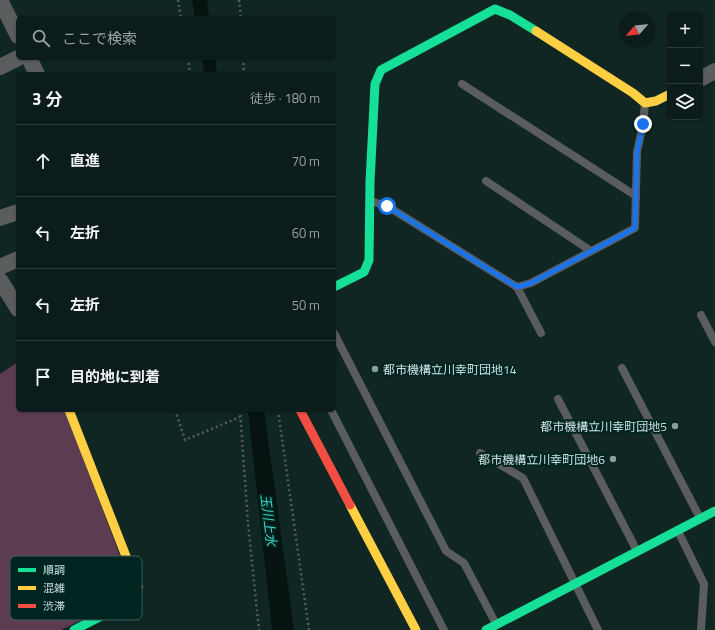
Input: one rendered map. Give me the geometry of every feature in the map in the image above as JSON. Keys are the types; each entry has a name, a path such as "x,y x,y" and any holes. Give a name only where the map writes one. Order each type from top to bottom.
{"street":[{"path":"0,0 16,32"},
{"path":"336,286 364,272 369,260 375,84 381,70 495,9 510,16 633,93 645,103 656,101 667,96"},
{"path":"0,67 16,59"},
{"path":"30,60 36,72"},
{"path":"703,77 715,71"},
{"path":"0,218 16,213"},
{"path":"0,267 16,260"},
{"path":"2,290 16,307"},
{"path":"70,412 126,556"},
{"path":"301,412 416,630"},
{"path":"486,630 715,511"},
{"path":"74,630 94,620"}],"lane":[{"path":"462,84 636,196"},
{"path":"517,287 531,283 635,228 637,152 643,124 645,103"},
{"path":"486,181 590,251"},
{"path":"370,201 387,206 517,287 541,333"},
{"path":"701,314 715,342"},
{"path":"336,336 446,551 464,563 496,625"},
{"path":"622,368 701,519"},
{"path":"558,399 637,552"},
{"path":"332,412 444,630"},
{"path":"480,453 523,478 574,585 598,630"},
{"path":"677,531 704,584 701,630"}],"path":[{"path":"178,0 181,16"},
{"path":"239,0 241,16"},
{"path":"188,60 190,72"},
{"path":"243,60 244,72"},
{"path":"176,412 185,440 240,417"},
{"path":"240,412 248,523 260,630"},
{"path":"278,412 309,630"}],"shaded area":[{"path":"16,363 16,412 66,412 120,556 10,556 10,620 82,620 61,630 0,630 0,374"}],"water":[{"path":"192,0 207,0 209,16 195,16"},
{"path":"202,60 215,60 217,72 204,72"},
{"name":"玉川上水","path":"248,412 264,412 294,630 272,630"}],"traffic: fast":[{"path":"336,286 364,272 369,260 370,182 375,84 381,70 495,9 510,15 536,31"},
{"path":"486,630 715,511"},
{"path":"74,630 94,620"}],"traffic: slow":[{"path":"536,31 633,93 645,103 656,101 667,96"},
{"path":"70,412 126,556"},
{"path":"350,505 416,630"}],"traffic: jam":[{"path":"301,412 350,505"}],"place":[{"name":"都市機構立川幸町団地14","path":"375,369"},
{"name":"都市機構立川幸町団地5","path":"675,426"},
{"name":"都市機構立川幸町団地6","path":"613,459"}],"route":[{"path":"387,206 517,287 531,283 635,228 637,152 643,124"}]}
